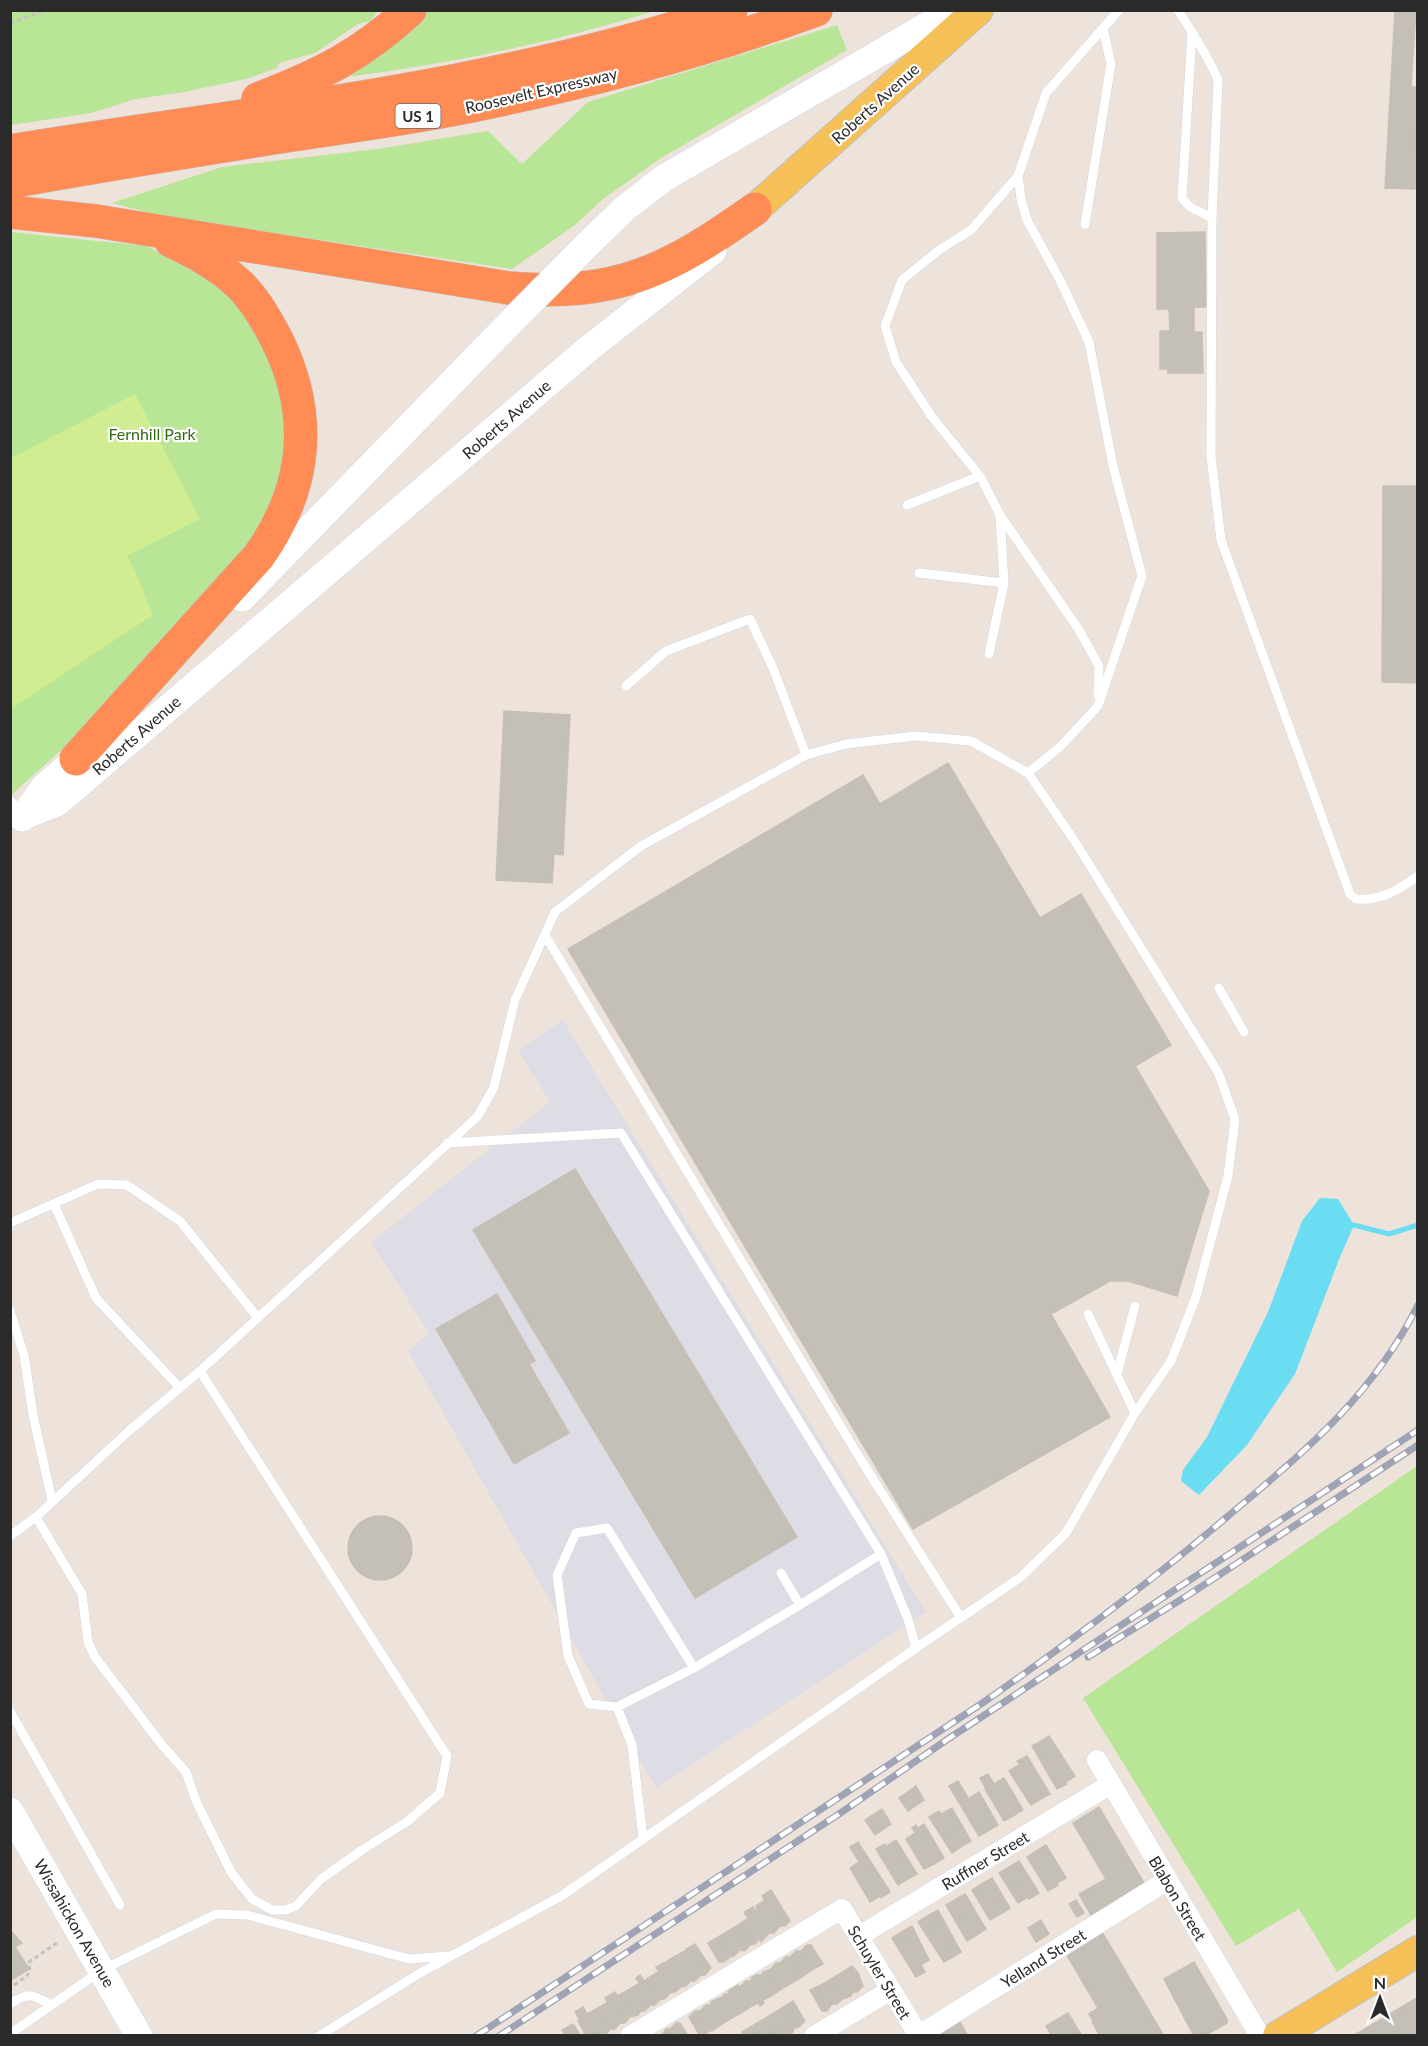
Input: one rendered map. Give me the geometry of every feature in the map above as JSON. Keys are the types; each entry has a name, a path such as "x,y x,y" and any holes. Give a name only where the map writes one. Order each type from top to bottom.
{"highway":[{"path":"168,128 303,82 374,42 410,10"},
{"name":"Roosevelt Expressway","path":"10,151 463,80 650,36 731,10"},
{"name":"Roosevelt Expressway","path":"10,182 132,160 406,118 529,94 659,61 816,10"},
{"path":"10,212 132,226 509,288 557,290 609,284 637,277 687,255 755,209"},
{"path":"76,759 264,548 282,519 290,498 300,455 302,434 297,393 285,358 261,311 240,285 217,267 184,247 132,226"}],"main road":[{"name":"Roberts Avenue","path":"15,814 139,702 503,330 624,210 664,178 954,10"},
{"name":"Roberts Avenue","path":"15,814 57,803 588,349 712,252 755,209 978,10"},
{"name":"Wissahickon Avenue","path":"10,1811 139,2036"},
{"path":"1278,2036 1418,1951"}],"street":[{"name":"Blabon Street","path":"1097,1760 1260,2036"},
{"name":"Ruffner Street","path":"859,1936 1111,1784"},
{"name":"Yelland Street","path":"915,2033 1168,1881"},
{"name":"Schuyler Street","path":"630,2036 842,1909 915,2033"},
{"path":"814,2036 891,1990"}],"lane":[{"path":"1098,706 1099,666 1079,630 1000,515 980,476 932,417 896,362 885,326 902,280 939,250 971,230 1018,176 1046,93 1119,10"},
{"path":"1178,10 1212,65 1218,80 1212,218 1211,456 1221,540 1350,894 1356,899 1395,893 1418,876"},
{"path":"1085,224 1111,64 1103,28"},
{"path":"1192,32 1182,198 1190,207 1212,218"},
{"path":"1018,176 1027,220 1060,280 1089,342 1113,466 1142,576 1098,706 1061,746 1028,773"},
{"path":"907,505 980,476"},
{"path":"989,654 1004,583 1000,515"},
{"path":"919,573 1004,583"},
{"path":"627,686 666,651 750,619 773,668 806,754"},
{"path":"10,1536 36,1517 200,1371 478,1116 494,1087 515,1000 555,912 641,846 806,754 846,744 916,736 970,741 1028,773 1074,840 1218,1072 1235,1119 1228,1176 1196,1297 1171,1361 1135,1413 1066,1533 1021,1577 563,1895 453,1955 319,2036"},
{"path":"545,935 861,1460 961,1618"},
{"path":"1219,988 1244,1032"},
{"path":"447,1143 621,1133 881,1554 908,1619 916,1648"},
{"path":"10,1223 98,1184 127,1185 180,1221 258,1318"},
{"path":"54,1204 96,1298 179,1388"},
{"path":"1117,1374 1135,1306"},
{"path":"10,1311 24,1355 33,1415 52,1501"},
{"path":"1088,1314 1135,1413"},
{"path":"36,1517 82,1594 88,1642 95,1657 162,1745 186,1772 196,1801 231,1872 252,1899 272,1910 285,1910 296,1906 321,1879 408,1821 440,1793 447,1756 200,1371"},
{"path":"694,1668 607,1528 576,1533 557,1575 568,1656 589,1704 617,1707 694,1668 881,1554"},
{"path":"781,1573 800,1605"},
{"path":"617,1707 632,1745 643,1838"},
{"path":"10,1711 120,1905"},
{"path":"10,2034 102,1970 216,1914 247,1915 409,1959 453,1955"},
{"path":"10,2004 22,1996 33,1995 51,2005"}],"path":[{"path":"10,23 46,10"},
{"path":"10,1988 26,1977 30,1971 28,1962 57,1943"}],"shaded area":[{"path":"563,1020 926,1612 656,1788 408,1351 429,1333 371,1242 550,1102 518,1051"}],"green space":[{"path":"10,11 378,11 370,21 358,24 315,53 279,63 277,68 246,79 136,99 91,113 11,125"},
{"path":"428,11 655,11 579,33 502,51 424,66 346,77"},
{"path":"837,25 847,50 661,158 603,199 575,225 512,269 240,228 185,222 112,203 222,167 377,149 488,131 522,164 588,102"},
{"name":"Fernhill Park","path":"10,232 147,246 234,292 290,390 278,511 87,727 11,795"},
{"path":"135,394 200,519 127,556 153,615 11,709 11,458"},
{"path":"1417,1466 1417,1917 1337,1972 1299,1909 1236,1946 1083,1698"}],"water":[{"path":"1320,1198 1338,1199 1354,1225 1295,1374 1247,1445 1199,1495 1181,1481 1183,1470 1207,1437 1268,1312 1302,1221"}],"building":[{"path":"1395,10 1416,10 1411,87 1418,87 1415,189 1385,188"},
{"path":"1205,232 1206,307 1194,307 1194,332 1202,332 1203,373 1168,373 1168,369 1160,369 1160,331 1170,331 1169,309 1157,309 1157,233"},
{"path":"1383,486 1418,486 1418,683 1382,682"},
{"path":"504,711 570,715 563,855 554,854 552,883 496,880"},
{"path":"948,763 1040,918 1081,894 1171,1045 1135,1066 1209,1191 1177,1296 1128,1281 1110,1281 1051,1314 1110,1417 913,1529 568,949 863,775 880,804"},
{"path":"575,1169 797,1537 695,1598 473,1230"},
{"path":"497,1294 535,1361 529,1364 569,1433 514,1464 436,1329"},
{"path":"374,1516 386,1516 403,1525 410,1536 412,1548 410,1560 403,1571 386,1580 374,1580 362,1575 353,1566 348,1554 348,1542 353,1530 362,1521"},
{"path":"1049,1736 1075,1776 1066,1782 1041,1741"},
{"path":"1041,1741 1067,1784 1057,1789 1032,1746"},
{"path":"1027,1756 1050,1794 1041,1799 1017,1761"},
{"path":"1019,1765 1041,1799 1031,1805 1009,1771"},
{"path":"988,1774 1013,1816 1004,1821 980,1778"},
{"path":"1004,1778 1023,1810 1013,1816 994,1784"},
{"path":"958,1781 988,1831 979,1836 949,1786"},
{"path":"916,1786 924,1800 908,1811 899,1798"},
{"path":"979,1792 998,1825 988,1831 968,1799"},
{"path":"1099,1807 1144,1883 1091,1915 1079,1894 1106,1879 1073,1823"},
{"path":"952,1808 971,1841 961,1847 941,1814"},
{"path":"882,1809 891,1824 875,1835 865,1820"},
{"path":"939,1811 961,1847 952,1853 929,1817"},
{"path":"924,1824 944,1858 934,1864 912,1828 916,1825 918,1828"},
{"path":"915,1833 934,1864 924,1869 906,1839"},
{"path":"896,1840 917,1874 906,1880 887,1846"},
{"path":"858,1842 890,1892 881,1898 850,1847"},
{"path":"885,1844 906,1880 898,1885 876,1849"},
{"path":"1046,1845 1066,1878 1057,1883 1036,1851"},
{"path":"1036,1851 1058,1885 1048,1891 1027,1857"},
{"path":"1019,1861 1039,1893 1029,1899 1009,1867"},
{"path":"859,1862 880,1896 870,1902 850,1868"},
{"path":"1009,1867 1028,1897 1018,1903 999,1873"},
{"path":"992,1878 1010,1908 1001,1914 983,1883"},
{"path":"983,1883 1001,1914 990,1920 972,1890"},
{"path":"771,1890 790,1921 785,1926 780,1926 762,1896"},
{"path":"965,1894 986,1929 977,1935 956,1899"},
{"path":"956,1899 977,1935 967,1941 946,1905"},
{"path":"1076,1900 1084,1913 1077,1917 1069,1904"},
{"path":"764,1901 780,1926 774,1933 769,1933 758,1913 756,1906"},
{"path":"753,1907 769,1933 761,1942 744,1912"},
{"path":"938,1910 961,1952 953,1957 929,1915"},
{"path":"929,1915 953,1957 944,1962 918,1922"},
{"path":"747,1919 759,1939 755,1944 750,1945 738,1925"},
{"path":"1041,1920 1049,1934 1036,1942 1028,1928"},
{"path":"738,1925 750,1945 745,1951 740,1950 728,1931"},
{"path":"912,1926 929,1960 921,1965 901,1932"},
{"path":"10,1930 22,1943 15,1947 29,1969 10,1981"},
{"path":"728,1931 740,1950 730,1957 718,1937"},
{"path":"901,1932 925,1972 916,1977 892,1938"},
{"path":"1102,1932 1164,2036 1100,2036 1089,2014 1098,2008 1065,1952"},
{"path":"718,1937 730,1957 724,1962 719,1962 708,1943"},
{"path":"695,1944 711,1968 705,1975 701,1975 686,1949"},
{"path":"807,1945 811,1945 823,1964 812,1970 801,1951"},
{"path":"685,1951 701,1975 695,1981 690,1981 676,1956"},
{"path":"796,1951 801,1951 812,1970 802,1977 790,1957"},
{"path":"675,1956 690,1981 686,1986 681,1987 668,1966 667,1961"},
{"path":"786,1957 790,1957 802,1977 792,1983 780,1963"},
{"path":"665,1962 681,1987 675,1992 670,1993 656,1967"},
{"path":"1194,1962 1227,2019 1227,2023 1204,2036 1194,2036 1164,1979"},
{"path":"776,1963 780,1963 792,1983 783,1988 771,1969"},
{"path":"852,1966 858,1973 863,1986 857,1992 853,1992 841,1973"},
{"path":"771,1969 783,1988 773,1995 761,1975"},
{"path":"658,1972 670,1993 665,1999 661,1999 648,1978"},
{"path":"841,1973 853,1992 851,1996 842,1999 831,1979"},
{"path":"640,1975 644,1981 648,1978 661,1999 655,2005 650,2005 638,1984 636,1978"},
{"path":"756,1975 761,1975 773,1995 762,2001 750,1981"},
{"path":"831,1979 842,1999 837,2004 832,2004 821,1985"},
{"path":"746,1981 750,1981 764,2003 760,2006 758,2003 752,2006 740,1987"},
{"path":"638,1984 650,2005 645,2011 641,2011 628,1990"},
{"path":"738,1985 752,2006 741,2013 728,1991"},
{"path":"821,1985 832,2004 827,2011 822,2011 810,1990"},
{"path":"628,1990 641,2011 638,2015 630,2017 617,1996"},
{"path":"615,1992 630,2017 625,2023 620,2023 605,1998"},
{"path":"725,1994 729,1994 741,2013 732,2018 720,1999"},
{"path":"1418,1997 1418,2036 1353,2036"},
{"path":"720,1998 732,2018 722,2024 710,2005 712,2001"},
{"path":"793,2001 805,2021 799,2027 794,2028 782,2008"},
{"path":"608,2002 620,2023 615,2029 610,2029 598,2008"},
{"path":"706,2005 710,2005 722,2024 712,2031 700,2011"},
{"path":"583,2007 599,2036 586,2036 575,2012"},
{"path":"598,2008 610,2029 605,2035 600,2035 587,2014"},
{"path":"782,2008 794,2028 789,2034 784,2034 772,2014"},
{"path":"695,2011 700,2011 711,2030 703,2036 700,2036 689,2017"},
{"path":"1068,2013 1082,2036 1052,2036 1046,2026"},
{"path":"772,2014 784,2034 782,2036 772,2036 762,2020"},
{"path":"957,2017 968,2036 943,2036 941,2031"},
{"path":"762,2020 772,2036 758,2036 752,2026"},
{"path":"676,2023 680,2023 688,2036 674,2036 670,2029"},
{"path":"573,2024 581,2036 566,2036 562,2030"},
{"path":"752,2026 758,2036 744,2036 742,2032"},
{"path":"666,2029 670,2029 674,2036 661,2036"}],"waterway":[{"path":"1354,1225 1389,1234 1418,1225"}],"railway":[{"path":"476,2036 981,1704 1137,1590 1255,1493 1334,1421 1380,1368 1418,1305"},
{"path":"499,2036 836,1816 948,1739 1418,1430"},
{"path":"1088,1657 1190,1594 1418,1445"}]}
